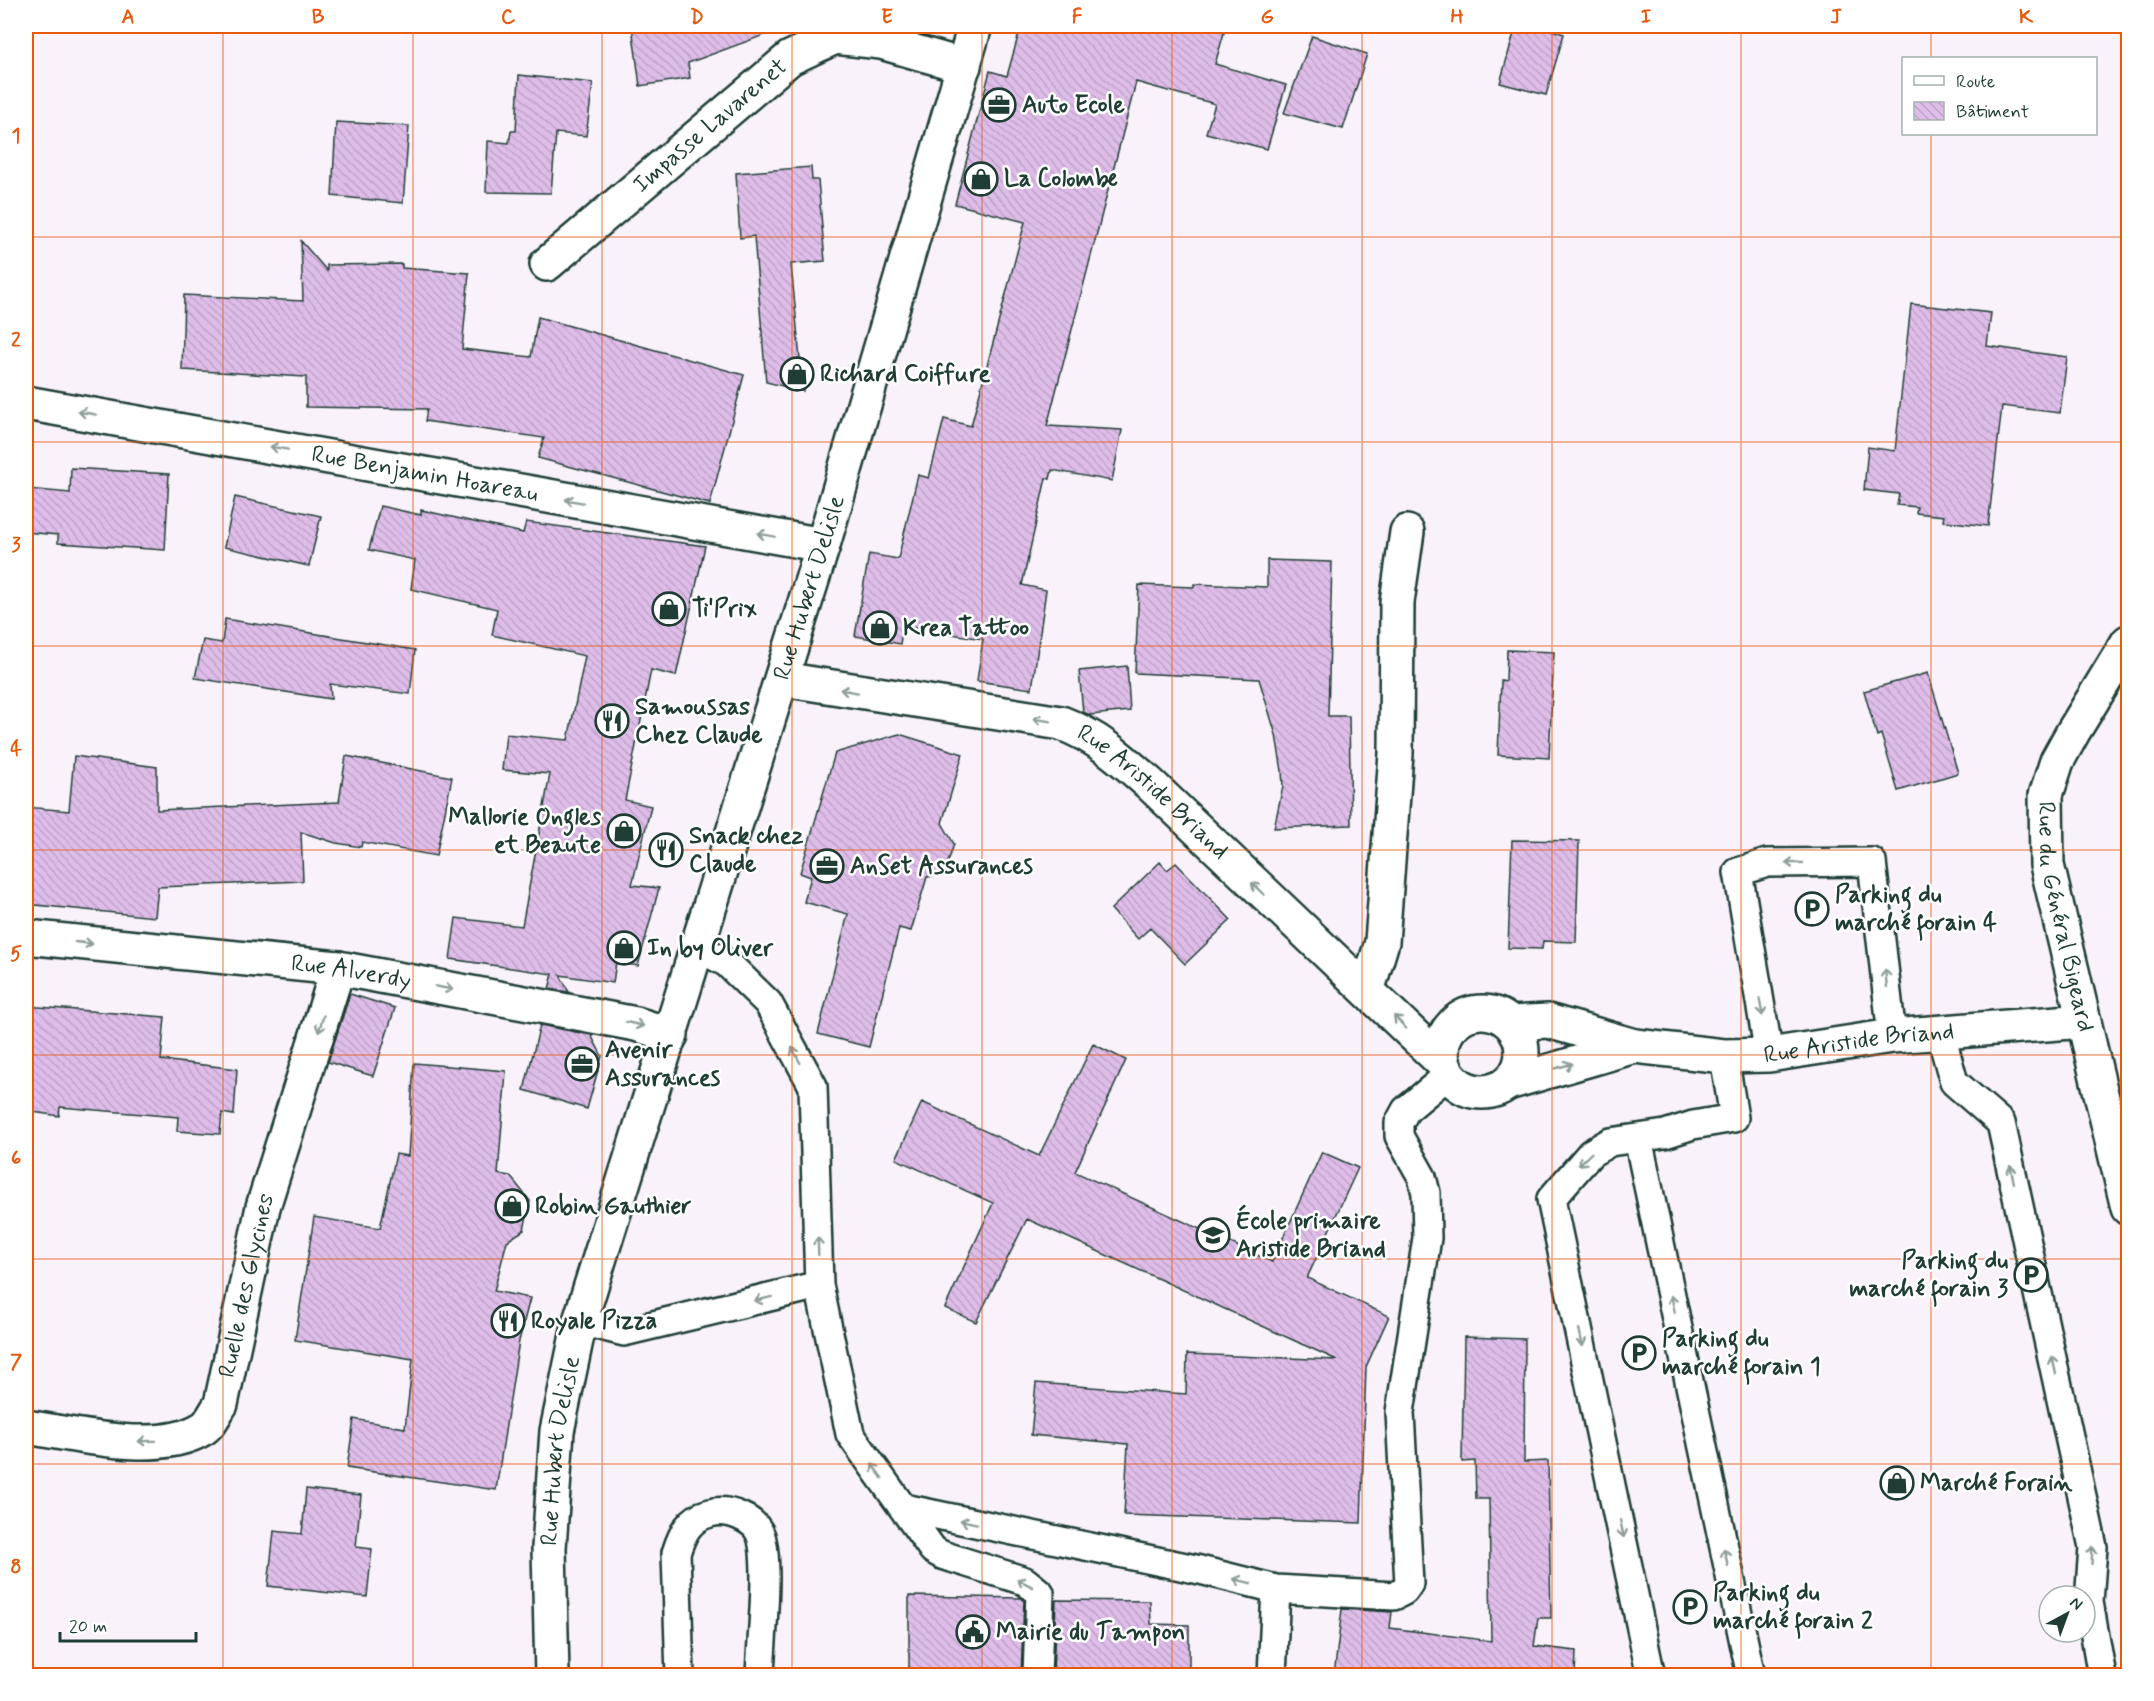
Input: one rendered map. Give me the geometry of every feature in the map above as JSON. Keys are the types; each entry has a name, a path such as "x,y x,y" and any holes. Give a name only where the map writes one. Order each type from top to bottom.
{"street":[{"name":"Rue Hubert Delisle","path":"552,1676 549,1548 557,1431 580,1321 824,545 975,26"},
{"name":"Impasse Lavarenet","path":"547,264 790,58 835,37 881,42 964,66"},
{"name":"Rue Benjamin Hoareau","path":"26,402 824,545"},
{"path":"1368,988 1382,942 1396,754 1397,602 1407,532"},
{"name":"Rue du Général Bigeard","path":"2128,642 2073,732 2057,762 2046,795 2047,865 2128,1208"},
{"name":"Rue Aristide Briand","path":"782,679 1061,723 1087,733 1107,746 1151,785 1311,940 1368,988 1445,1069 1470,1091 1483,1093 1496,1090 1508,1083 1635,1046"},
{"name":"Rue Alverdy","path":"26,937 338,968 636,1024 671,1035"},
{"name":"Ruelle des Glycines","path":"26,1427 134,1442 171,1441 204,1429 221,1404 264,1207 338,968"},
{"name":"Rue Aristide Briand","path":"1445,1069 1444,1036 1461,1017 1474,1012 1499,1015 1510,1023 1548,1022 1635,1046 1724,1056 1769,1055 1892,1036 2084,1021"},
{"path":"1508,1083 1517,1073 1522,1060 1518,1034 1510,1023"}],"lane":[{"path":"1769,1055 1738,872 1767,863 1872,862 1892,1036"},
{"path":"699,948 727,963 768,1003 813,1086 819,1285 850,1434 933,1550 942,1555 1025,1581 1040,1593 1037,1676"},
{"path":"1940,1032 1954,1082 2001,1123 2093,1547 2089,1602 2102,1676"},
{"path":"1651,1676 1551,1199 1591,1153 1610,1142 1665,1134 1693,1125 1734,1118 1724,1056"},
{"path":"904,1508 1200,1570 1276,1589 1394,1596 1404,1591 1409,1584 1400,1412 1427,1238 1426,1193 1422,1177 1399,1136 1399,1124 1406,1110 1445,1069"},
{"path":"1638,1138 1751,1676"},
{"path":"580,1321 624,1332 819,1285"},
{"path":"680,1676 676,1553 681,1535 696,1517 713,1512 731,1514 749,1520 760,1534 764,1556 760,1676"},
{"path":"1272,1676 1276,1589"}],"building":[{"path":"632,26 777,26 778,30 688,63 690,78 640,86"},
{"path":"1021,26 1226,26 1215,64 1286,85 1267,149 1206,133 1215,104 1136,82 1047,426 1122,430 1112,481 1052,470 1050,479 1046,478 1022,585 1046,590 1032,689 977,681 983,639 903,626 900,644 855,636 869,554 898,559 918,475 929,478 944,419 971,426 1025,222 955,204 990,71 1007,76"},
{"path":"1516,26 1540,26 1564,34 1546,95 1500,83"},
{"path":"1312,36 1367,54 1343,129 1284,113"},
{"path":"519,75 593,83 586,136 556,133 551,193 486,192 488,141 509,143 511,131 516,131"},
{"path":"336,122 409,126 403,203 332,196"},
{"path":"811,167 812,180 818,180 825,261 791,264 803,391 766,382 754,236 740,238 736,173"},
{"path":"301,241 327,271 327,265 402,264 402,268 469,273 462,349 531,357 538,317 744,375 710,504 538,458 544,438 425,421 427,409 306,407 306,377 182,370 184,295 303,301"},
{"path":"1911,304 1991,313 1987,346 2067,357 2060,413 2002,406 1988,526 1943,521 1944,516 1916,513 1917,507 1897,505 1899,494 1864,490 1868,447 1895,451"},
{"path":"71,468 169,474 165,550 58,543 58,535 26,532 28,489 70,493"},
{"path":"235,497 321,516 309,566 224,547"},
{"path":"380,506 421,515 421,510 523,533 526,522 705,546 676,676 651,670 625,800 651,806 632,885 659,888 638,966 616,962 613,983 560,975 569,992 549,989 553,974 450,959 456,918 522,926 550,774 502,770 506,734 568,740 585,656 492,635 497,609 411,589 415,560 369,550"},
{"path":"1267,560 1332,562 1328,716 1349,716 1351,825 1274,828 1283,786 1282,771 1276,735 1259,679 1135,673 1139,585 1194,587 1194,584 1267,587"},
{"path":"225,619 415,650 410,694 330,684 331,699 195,678 203,640 222,643"},
{"path":"1507,650 1554,652 1549,758 1498,755 1501,680 1506,681"},
{"path":"1127,666 1130,711 1090,715 1083,712 1079,671"},
{"path":"1928,673 1958,773 1898,791 1881,734 1877,736 1864,691"},
{"path":"899,734 963,754 942,823 954,844 944,874 927,877 911,931 899,928 869,1047 818,1034 848,914 804,902 811,877 800,873 835,753"},
{"path":"74,756 157,767 157,810 339,802 346,756 452,777 436,856 362,842 361,847 336,843 301,832 303,881 158,887 155,917 26,904 26,807 69,811"},
{"path":"1512,840 1579,841 1576,942 1543,941 1542,949 1508,948"},
{"path":"1160,862 1167,870 1176,863 1231,920 1185,964 1150,928 1138,939 1111,909"},
{"path":"350,994 395,1008 373,1076 328,1062"},
{"path":"26,1006 165,1017 161,1060 237,1069 234,1115 222,1113 220,1134 177,1131 178,1117 60,1107 59,1116 26,1111"},
{"path":"540,1025 591,1035 602,1056 587,1109 524,1090"},
{"path":"1093,1044 1126,1060 1075,1172 1272,1262 1322,1152 1358,1168 1307,1278 1389,1316 1366,1367 1361,1523 1124,1515 1128,1444 1031,1435 1036,1383 1186,1394 1187,1354 1337,1360 1027,1219 976,1322 945,1308 993,1203 896,1159 922,1102 1039,1156"},
{"path":"414,1063 506,1071 498,1174 510,1176 530,1201 524,1230 507,1241 494,1291 530,1298 519,1341 496,1490 347,1468 354,1419 405,1428 413,1359 295,1340 314,1217 380,1228 396,1154 408,1156"},
{"path":"1464,1337 1525,1339 1524,1462 1548,1461 1551,1618 1538,1618 1534,1646 1576,1651 1575,1676 1334,1676 1342,1609 1392,1612 1390,1628 1491,1641 1489,1499 1476,1499 1475,1461 1462,1462"},
{"path":"306,1489 361,1495 356,1547 372,1549 367,1597 268,1586 274,1531 302,1534"},
{"name":"Mairie du Tampon","path":"909,1596 1021,1598 1024,1600 1021,1676 909,1676"},
{"path":"1056,1600 1150,1601 1151,1624 1189,1625 1189,1676 1053,1676"}],"place":[{"name":"Auto Ecole","path":"999,105"},
{"name":"La Colombe","path":"981,179"},
{"name":"Richard Coiffure","path":"797,374"},
{"name":"Ti'Prix","path":"669,609"},
{"name":"Krea Tattoo","path":"880,628"},
{"name":"Samoussas Chez Claude","path":"612,721"},
{"name":"Mallorie Ongles et Beaute","path":"624,831"},
{"name":"Snack chez Claude","path":"666,850"},
{"name":"AnSet Assurances","path":"827,866"},
{"name":"Parking du marché forain 4","path":"1812,909"},
{"name":"In by Oliver","path":"624,948"},
{"name":"Avenir Assurances","path":"582,1064"},
{"name":"Robin Gauthier","path":"512,1206"},
{"name":"École primaire Aristide Briand","path":"1213,1235"},
{"name":"Parking du marché forain 3","path":"2031,1275"},
{"name":"Royale Pizza","path":"508,1321"},
{"name":"Parking du marché forain 1","path":"1639,1353"},
{"name":"Marché Forain","path":"1897,1483"},
{"name":"Parking du marché forain 2","path":"1690,1607"},
{"name":"Mairie du Tampon","path":"973,1632"}]}
